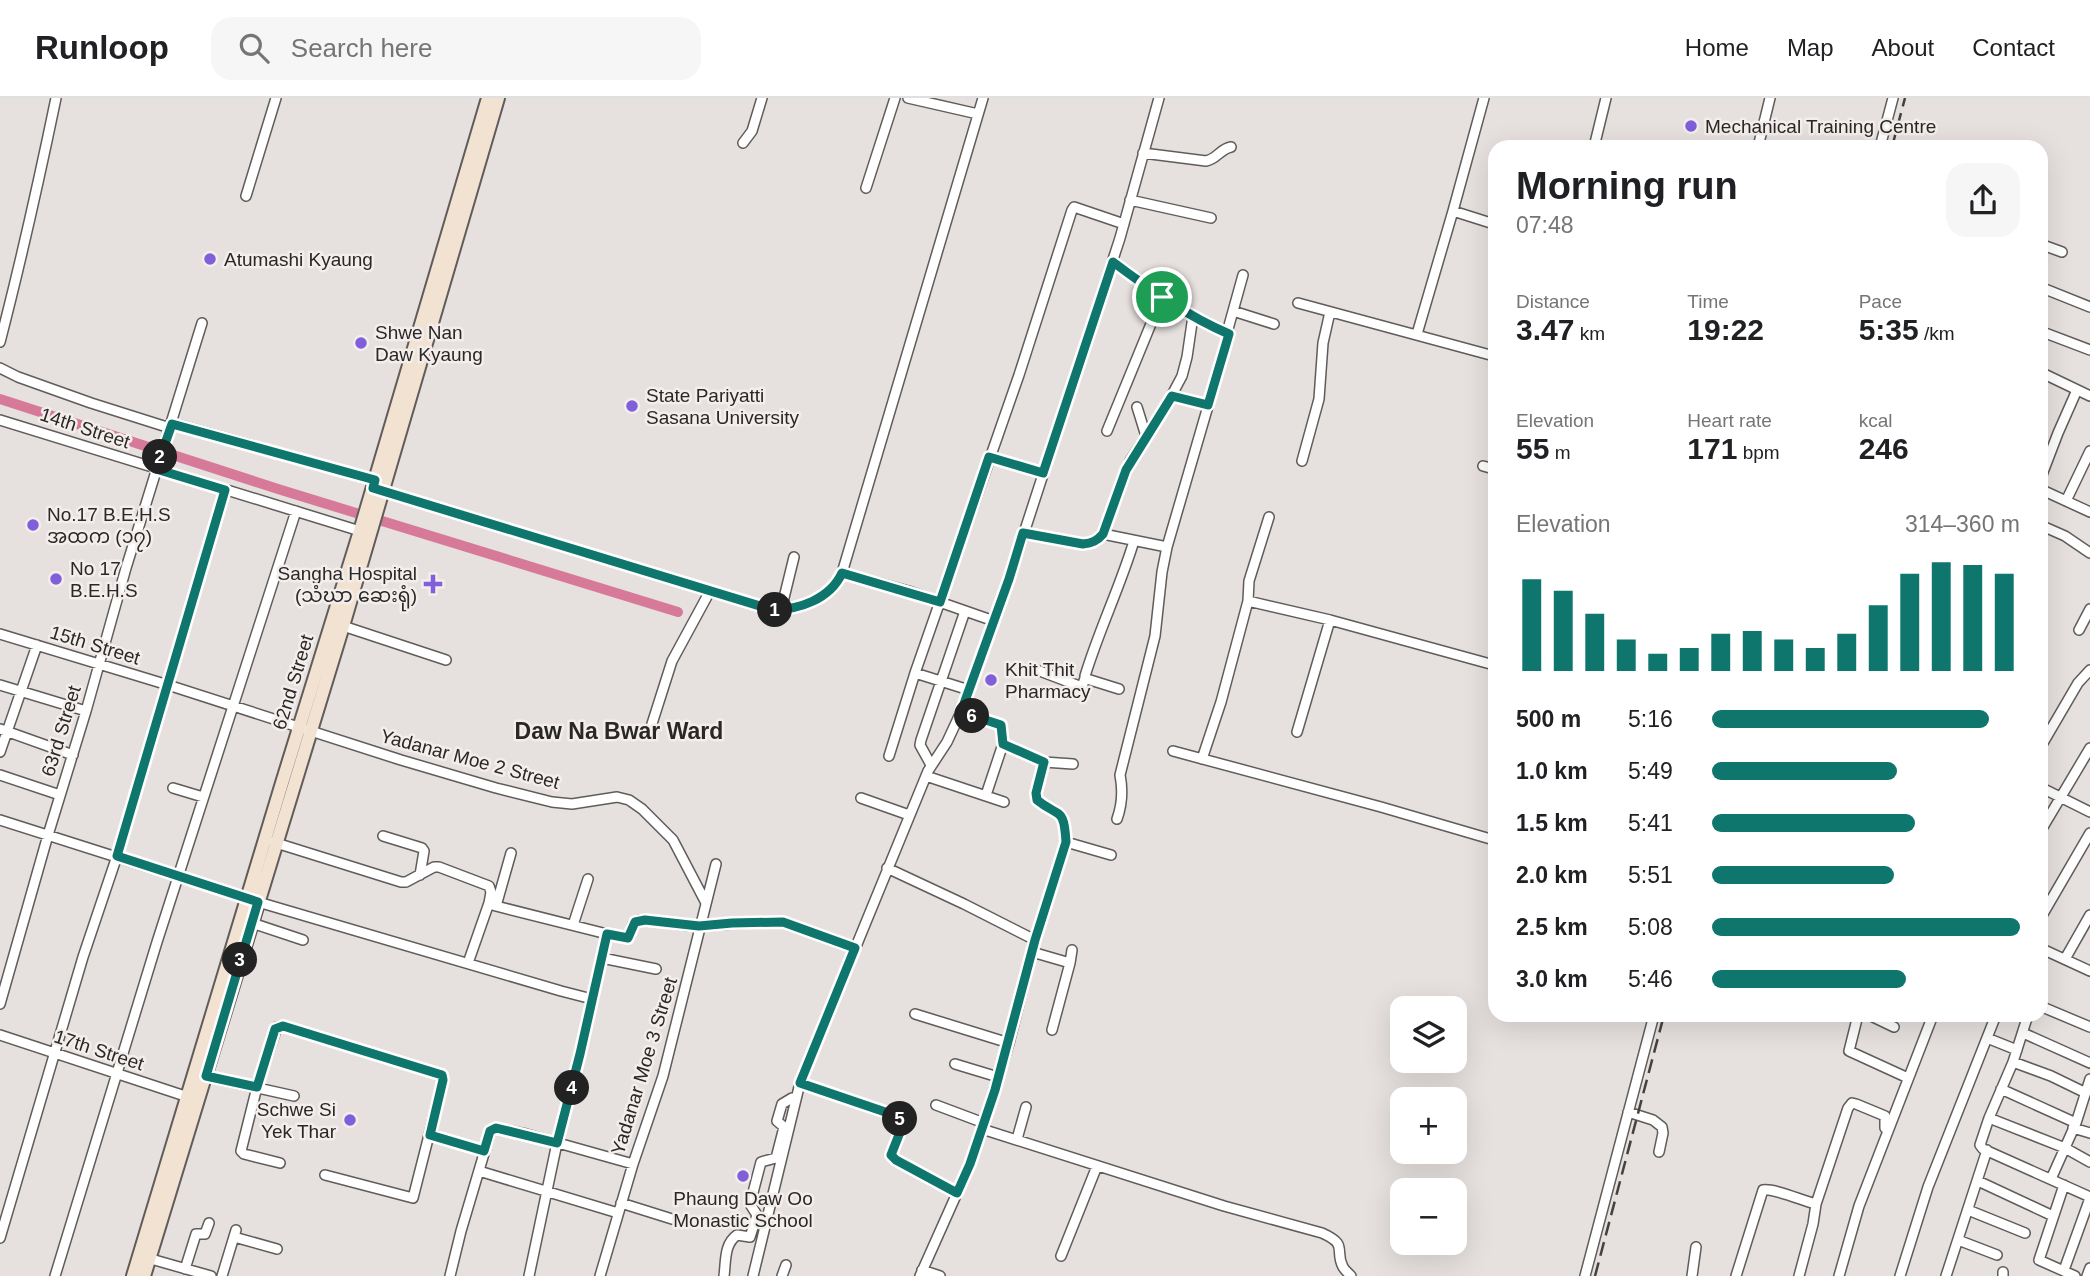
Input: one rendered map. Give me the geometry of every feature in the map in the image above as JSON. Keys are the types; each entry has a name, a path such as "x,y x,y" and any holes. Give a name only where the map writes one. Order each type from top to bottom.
{"main road":[{"name":"62nd Street","path":"132,1276 144,1257 200,1075 491,99"},
{"name":"62nd Street","path":"305,729 343,626 365,527"},
{"name":"62nd Street","path":"144,1276 144,1257 188,1097 200,1075 251,923 253,901"}],"street":[{"path":"0,342 31,219 40,164 56,98"},
{"path":"246,196 276,98"},
{"path":"744,143 752,131 762,98"},
{"path":"866,188 895,98"},
{"path":"908,98 978,114"},
{"path":"0,368 79,399 710,591 770,609 795,608 826,592 838,583 842,573 983,98"},
{"path":"753,1276 800,1083 909,815 931,765 947,743 961,712 994,621 1113,262 1159,98"},
{"path":"1417,334 1484,98"},
{"path":"1596,140 1606,98"},
{"path":"1760,140 1770,98"},
{"path":"1882,140 1893,98"},
{"path":"1143,153 1206,161 1211,160 1221,150 1231,147"},
{"path":"1130,200 1211,218"},
{"path":"889,756 1073,208 1124,224"},
{"path":"1453,211 1488,222"},
{"path":"2048,247 2062,252"},
{"path":"1113,262 1162,297 1229,334"},
{"path":"1117,819 1121,809 1120,775 1155,636 1167,547 1229,334 1228,329 1243,275"},
{"path":"2048,290 2090,307"},
{"path":"1107,431 1162,297"},
{"path":"1298,303 1488,354"},
{"path":"1233,311 1274,324"},
{"path":"1302,461 1319,399 1324,337 1330,312"},
{"path":"1023,533 1083,544 1095,541 1103,534 1126,470 1172,396 1185,367 1193,316"},
{"name":"63rd Street","path":"0,1004 157,467 202,323"},
{"path":"2048,334 2090,350"},
{"path":"2048,375 2090,396"},
{"path":"2048,459 2077,390"},
{"path":"1172,396 1208,405"},
{"path":"1137,407 1146,436"},
{"name":"14th Street","path":"0,420 296,511 365,527"},
{"path":"2066,501 2090,451"},
{"path":"989,457 1043,473"},
{"path":"1483,466 1488,467"},
{"path":"0,1238 225,490"},
{"path":"2048,493 2090,512"},
{"path":"55,1276 116,1073 296,511"},
{"path":"1202,759 1221,702 1248,601 1249,581 1269,517"},
{"path":"2048,529 2090,553"},
{"path":"1103,534 1167,547"},
{"path":"1037,670 1082,687 1099,632 1120,585 1134,541"},
{"path":"781,610 794,557"},
{"path":"842,573 994,621"},
{"path":"650,730 672,661 710,591"},
{"path":"1248,601 1488,663"},
{"path":"2079,630 2090,609"},
{"path":"931,765 920,745 921,740 965,611"},
{"path":"1297,732 1330,621"},
{"path":"343,626 446,660"},
{"name":"15th Street","path":"1,638 37,645 305,729"},
{"path":"0,752 3,730 22,692 37,645"},
{"path":"2048,734 2078,683 2090,670"},
{"path":"915,673 969,690"},
{"path":"1086,678 1119,689"},
{"path":"0,685 86,711"},
{"path":"961,712 1001,725 1003,744 986,795"},
{"name":"Yadanar Moe 2 Street","path":"305,729 437,771 552,802 572,804 609,797 629,800 673,840 706,903"},
{"path":"3,730 73,755"},
{"path":"1003,744 1044,762 1073,764"},
{"path":"2048,818 2090,748"},
{"path":"1173,751 1381,807 1488,839"},
{"path":"940,1276 921,1273 983,1126 1009,1043 1035,940 1066,842 1065,827 1060,814 1037,800 1036,793 1044,762"},
{"path":"0,775 60,795"},
{"path":"926,776 1004,802"},
{"path":"173,788 203,797"},
{"path":"2048,792 2090,812"},
{"path":"861,798 909,815"},
{"path":"0,820 253,901 592,999"},
{"path":"2048,905 2090,833"},
{"path":"383,836 422,848 424,851 420,875"},
{"path":"271,842 401,882 439,867 485,883 489,886 493,904"},
{"path":"1066,842 1111,855"},
{"path":"468,963 511,853"},
{"name":"Yadanar Moe 3 Street","path":"600,1276 633,1164 663,1076 716,864"},
{"path":"887,868 1035,940"},
{"path":"573,925 588,879"},
{"path":"493,904 628,938 633,924 640,920 699,926 783,922 855,948"},
{"path":"2065,959 2090,915"},
{"path":"251,923 303,940"},
{"path":"529,1276 557,1143 607,934"},
{"path":"1052,1030 1072,950"},
{"path":"1032,952 1070,963"},
{"path":"2048,952 2090,971"},
{"path":"602,958 656,968"},
{"path":"2048,1009 2090,1027"},
{"path":"915,1014 1009,1043"},
{"path":"1585,1276 1652,1022"},
{"path":"1856,1022 1849,1051 1908,1079"},
{"path":"1884,1022 1894,1027"},
{"path":"1839,1276 1859,1206 1930,1022"},
{"path":"1900,1276 1928,1187 1993,1022"},
{"path":"2026,1022 1980,1145 2090,1197 2064,1270"},
{"path":"280,1163 242,1153 257,1087 275,1029 283,1026 442,1075 430,1135 415,1194 411,1199 325,1175"},
{"path":"2023,1032 2090,1063"},
{"name":"17th Street","path":"0,1035 188,1097"},
{"path":"1987,1038 2017,1050"},
{"path":"2013,1062 2051,1076 2086,1100"},
{"path":"955,1064 998,1077"},
{"path":"200,1075 294,1096"},
{"path":"2051,1179 2086,1100 2090,1079"},
{"path":"800,1083 897,1116 904,1122 891,1155 957,1193"},
{"path":"2001,1089 2090,1133"},
{"path":"724,1276 730,1241 737,1235 750,1237 757,1215 750,1204 761,1162 776,1158 784,1127 777,1121 782,1104 792,1098 796,1099"},
{"path":"1800,1276 1816,1204 1852,1103 1885,1116 1885,1140"},
{"path":"936,1105 1017,1139 1097,1166 1331,1237 1340,1250 1343,1268 1351,1276"},
{"path":"1017,1139 1026,1107"},
{"path":"1628,1112 1653,1120 1662,1127 1664,1133 1658,1152"},
{"path":"1989,1118 2065,1148 2090,1162"},
{"path":"450,1276 490,1131 496,1128 633,1164"},
{"path":"430,1135 484,1151"},
{"path":"1946,1276 1987,1150"},
{"path":"1061,1256 1097,1166"},
{"path":"479,1171 547,1193 672,1219"},
{"path":"1978,1181 2053,1216"},
{"path":"2064,1185 2039,1260 2075,1276"},
{"path":"1736,1276 1763,1190 1772,1189 1794,1199 1816,1204"},
{"path":"1968,1210 2025,1233"},
{"path":"185,1269 196,1234 205,1234 209,1223"},
{"path":"222,1276 235,1233 277,1249"},
{"path":"1958,1240 1997,1255"},
{"path":"1692,1276 1696,1247"},
{"path":"144,1257 211,1276"},
{"path":"782,1276 786,1265"},
{"path":"2087,1276 2090,1268"}],"waterway":[{"path":"0,399 278,489 678,612"}],"railway":[{"path":"1894,140 1905,98"},
{"path":"1595,1276 1662,1022"}],"place":[{"name":"Mechanical Training Centre","path":"1691,126"},
{"name":"Atumashi Kyaung","path":"210,259"},
{"name":"Shwe Nan Daw Kyaung","path":"361,343"},
{"name":"State Pariyatti Sasana University","path":"632,406"},
{"name":"No.17 B.E.H.S အထက (၁၇)","path":"33,525"},
{"name":"No 17 B.E.H.S","path":"56,579"},
{"name":"Sangha Hospital (သံဃာ ဆေးရုံ)","path":"433,584"},
{"name":"Khit Thit Pharmacy","path":"991,680"},
{"name":"Schwe Si Yek Thar","path":"350,1120"},
{"name":"Phaung Daw Oo Monastic School","path":"743,1176"}],"district":[{"name":"Daw Na Bwar Ward","path":"619,731"}],"route":[{"path":"1113,262 1162,297 1229,334 1208,405 1172,396 1130,461 1103,534 1095,541 1083,544 1023,533 961,712 1001,725 1003,744 1044,762 1036,793 1037,800 1060,814 1064,821 1066,842 1026,971 995,1090 970,1164 957,1193 891,1155 903,1129 904,1122 897,1116 800,1083 855,948 783,922 699,926 645,920 635,922 628,938 607,934 557,1143 496,1128 490,1131 484,1151 430,1135 442,1075 283,1026 275,1029 257,1087 206,1076 258,902 117,856 225,490 156,469 172,424 375,480 373,488 770,609 795,608 812,601 833,588 842,573 940,602 989,457 1043,473 1113,262"}]}
